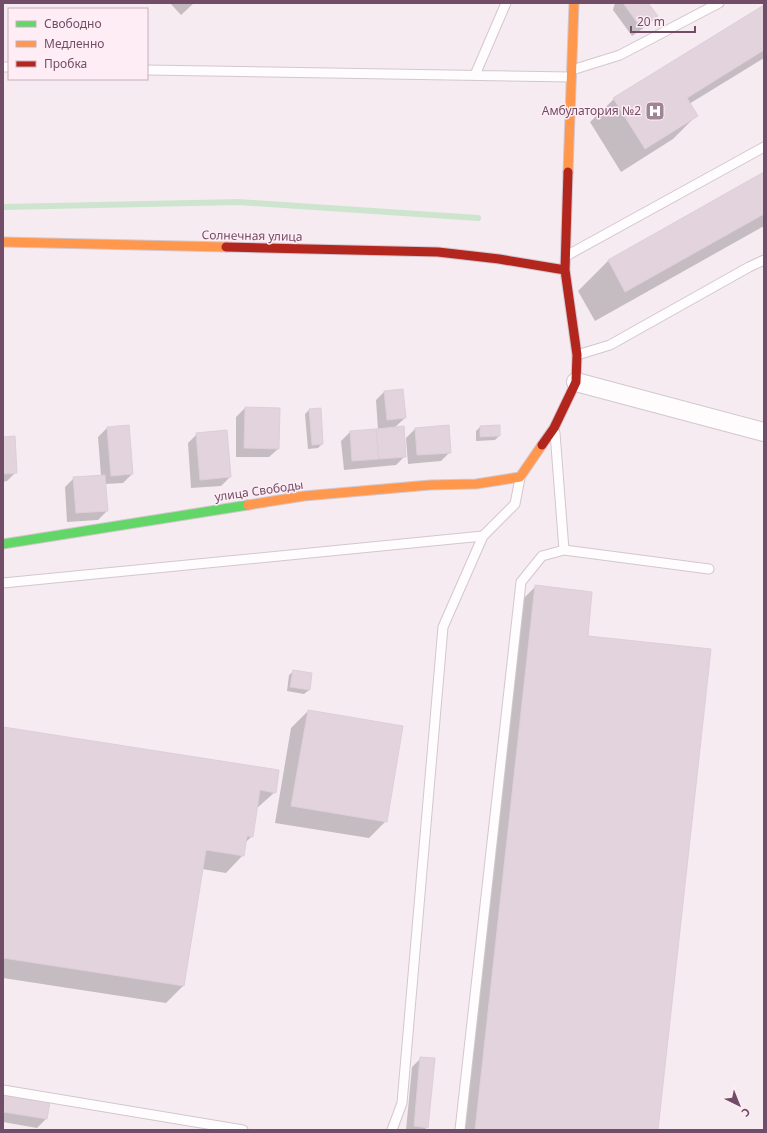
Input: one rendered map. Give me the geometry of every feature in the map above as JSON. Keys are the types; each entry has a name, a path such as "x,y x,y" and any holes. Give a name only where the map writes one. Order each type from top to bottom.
{"street":[{"path":"520,477 554,428 576,382 577,355 565,270 574,3"},
{"name":"Солнечная улица","path":"3,242 438,252 499,259 565,270"},
{"path":"576,382 764,432"},
{"name":"улица Свободы","path":"3,544 304,496 430,485 476,484 520,477"}],"lane":[{"path":"475,75 506,3"},
{"path":"148,70 475,75 571,73 620,55 719,3"},
{"path":"565,257 764,147"},
{"path":"577,355 610,345 749,266 764,260"},
{"path":"554,428 564,550"},
{"path":"392,1130 402,1103 443,627 483,536 515,504 520,477"},
{"path":"3,582 483,536"},
{"path":"460,1130 521,582 542,556 564,550 709,570"},
{"path":"3,1090 242,1130"}],"building":[{"path":"623,3 648,3 658,16 641,28"},
{"path":"764,5 764,50 687,98 698,116 645,149 613,98"},
{"path":"764,172 764,214 625,292 608,260"},
{"path":"403,389 406,418 387,420 384,391"},
{"path":"245,407 280,408 279,449 244,448"},
{"path":"321,408 323,444 312,445 309,409"},
{"path":"129,425 133,474 111,476 107,427"},
{"path":"449,425 451,453 417,455 415,428"},
{"path":"500,425 500,436 480,437 480,426"},
{"path":"404,426 406,457 379,459 376,429"},
{"path":"376,429 379,459 352,461 350,431"},
{"path":"227,430 231,477 200,480 196,433"},
{"path":"15,436 17,473 3,474 3,437"},
{"path":"105,475 108,511 76,513 73,477"},
{"path":"535,585 592,592 588,636 711,649 658,1130 475,1130"},
{"path":"293,670 312,673 310,690 290,687"},
{"path":"308,710 403,726 387,822 291,806"},
{"path":"3,727 279,770 276,793 260,790 253,837 247,836 244,856 206,850 184,986 3,958"},
{"path":"420,1057 435,1058 428,1128 414,1126"},
{"path":"3,1095 50,1102 47,1119 3,1112"}],"waterway":[{"path":"3,207 239,202 478,218"}],"traffic: fast":[{"path":"3,544 248,505"}],"traffic: slow":[{"path":"568,172 574,3"},
{"path":"3,242 226,247"},
{"path":"248,505 304,496 430,485 476,484 520,477 542,445"}],"traffic: jam":[{"path":"542,445 554,428 576,382 577,355 565,270 568,172"},
{"path":"226,247 438,252 499,259 565,270"}],"place":[{"name":"Амбулатория №2","path":"655,111"}]}
